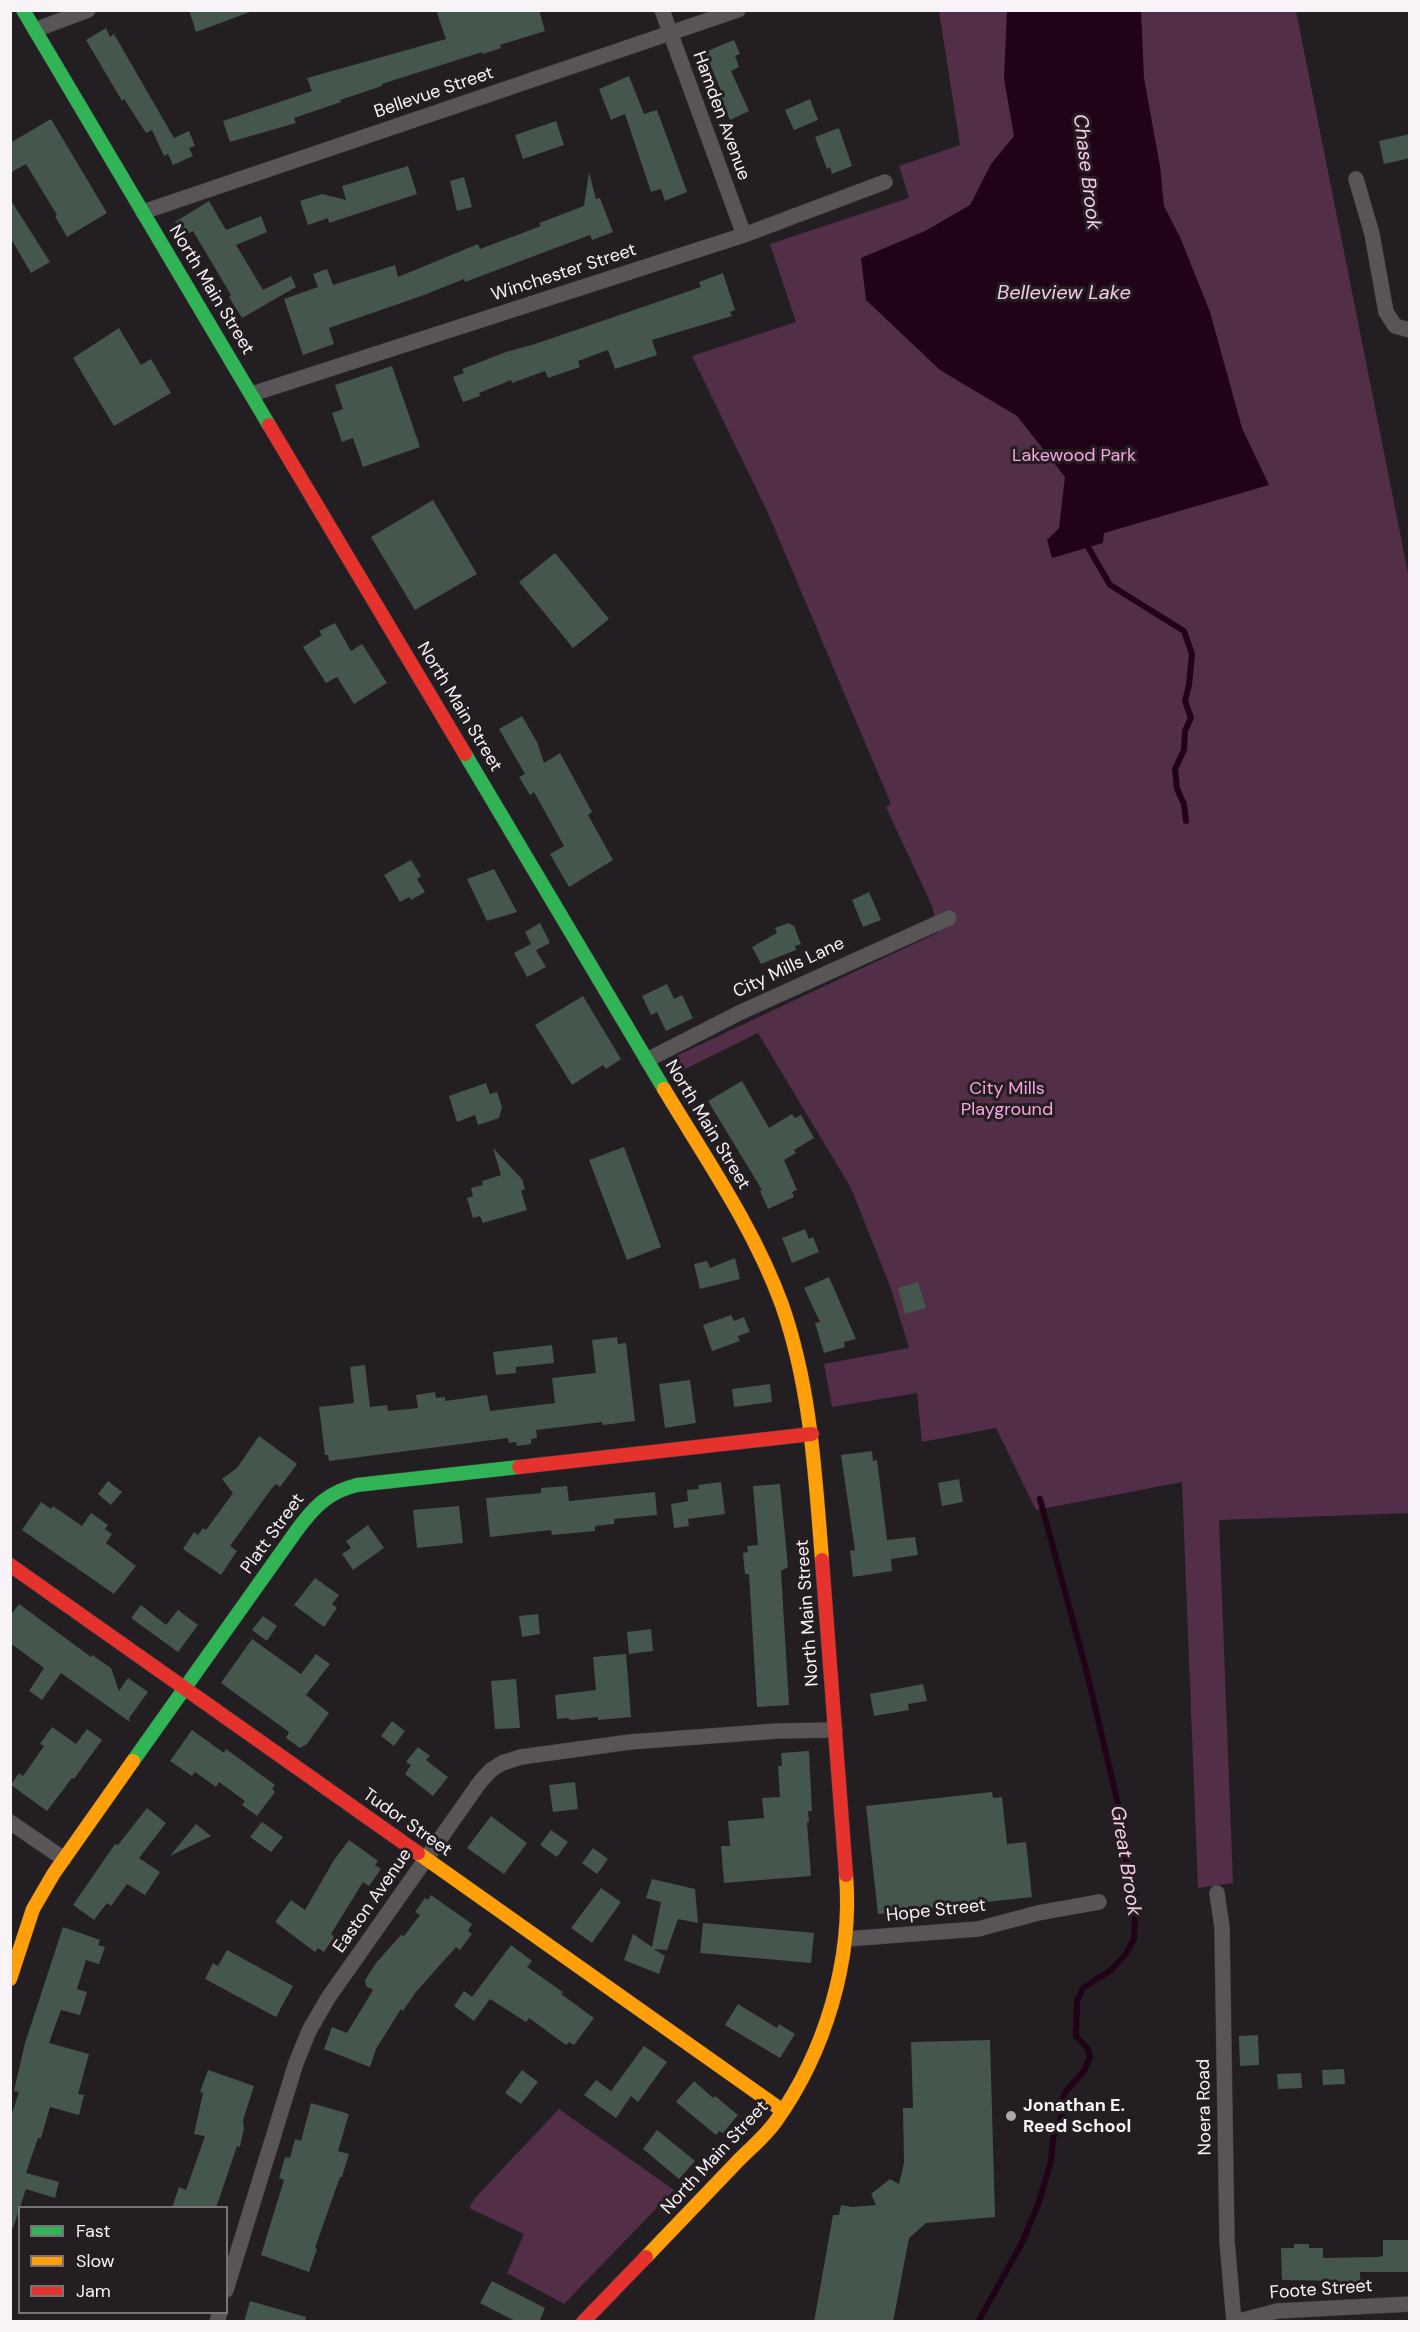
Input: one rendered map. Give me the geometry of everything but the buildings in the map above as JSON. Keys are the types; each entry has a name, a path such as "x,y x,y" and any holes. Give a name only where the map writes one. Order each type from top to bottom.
{"main road":[{"name":"North Main Street","path":"23,10 745,1225 769,1272 798,1357 812,1434 847,1887 846,1939 837,1991 826,2024 806,2069 783,2111 763,2138 584,2322"},
{"name":"Platt Street","path":"10,1979 33,1909 64,1859 322,1499 337,1490 357,1485 812,1434"},
{"name":"Tudor Street","path":"10,1565 783,2111"}],"street":[{"path":"35,30 88,10"},
{"name":"Hamden Avenue","path":"662,10 744,235"},
{"name":"Bellevue Street","path":"143,212 738,10"},
{"path":"1356,179 1372,234 1386,312 1402,328"},
{"name":"Winchester Street","path":"252,394 744,235 885,182"},
{"name":"City Mills Lane","path":"648,1060 741,1012 949,918"},
{"name":"Easton Avenue","path":"228,2284 296,2063 309,2031 328,1998 486,1775 496,1766 510,1759 630,1742 777,1731 835,1730"},
{"path":"10,1822 64,1859"},
{"name":"Noera Road","path":"1217,1893 1222,1927 1227,2241 1235,2322"},
{"name":"Hope Street","path":"846,1939 978,1929 1038,1913 1099,1902"},
{"name":"Foote Street","path":"1235,2322 1277,2311 1410,2304"}],"green space":[{"name":"Lakewood Park","path":"939,11 1296,11 1409,578 1410,1513 1219,1520 1233,1883 1198,1888 1182,1482 1036,1510 996,1428 922,1442 917,1393 832,1407 824,1364 909,1348 890,1286 851,1188 758,1033 681,1071 674,1057 939,932 932,906 886,807 891,804 768,513 692,356 796,322 770,244 909,198 899,166 960,145"},
{"path":"559,2109 674,2190 564,2304 507,2273 524,2234 469,2208 475,2198"}],"water":[{"name":"Belleview Lake","path":"1007,11 1141,11 1144,78 1160,166 1164,206 1180,237 1210,312 1242,428 1269,485 1104,533 1103,543 1052,558 1047,540 1059,528 1065,477 1017,416 940,370 866,300 861,258 925,231 970,205 991,164 1014,136 1004,79"}],"waterway":[{"name":"Chase Brook","path":"1088,539 1088,547 1110,585 1184,631 1192,654 1185,701 1191,718 1185,731 1184,750 1175,769 1177,789 1184,804 1186,821"},
{"name":"Great Brook","path":"978,2322 1022,2243 1039,2202 1051,2161 1053,2139 1062,2115 1061,2103 1066,2091 1084,2071 1090,2057 1088,2049 1076,2036 1077,2001 1083,1988 1111,1970 1126,1954 1134,1939 1136,1902 1127,1868 1123,1825 1087,1673 1040,1499"}],"traffic: fast":[{"path":"23,10 269,425"},
{"path":"465,754 664,1089"},
{"path":"133,1761 297,1530 322,1502 338,1492 357,1485 519,1467"}],"traffic: slow":[{"path":"664,1089 743,1221 771,1276 782,1305 792,1336 806,1399 822,1560"},
{"path":"10,1979 33,1909 54,1873 133,1761"},
{"path":"418,1853 783,2111"},
{"path":"646,2257 772,2127 809,2065 822,2035 840,1972 845,1940 846,1875"}],"traffic: jam":[{"path":"269,425 465,754"},
{"path":"519,1467 812,1434"},
{"path":"822,1560 846,1875"},
{"path":"10,1565 418,1853"},
{"path":"583,2322 646,2257"}],"place":[{"name":"Jonathan E. Reed School","path":"1011,2116"}],"park label":[{"name":"City Mills Playground","path":"1007,1099"}]}
